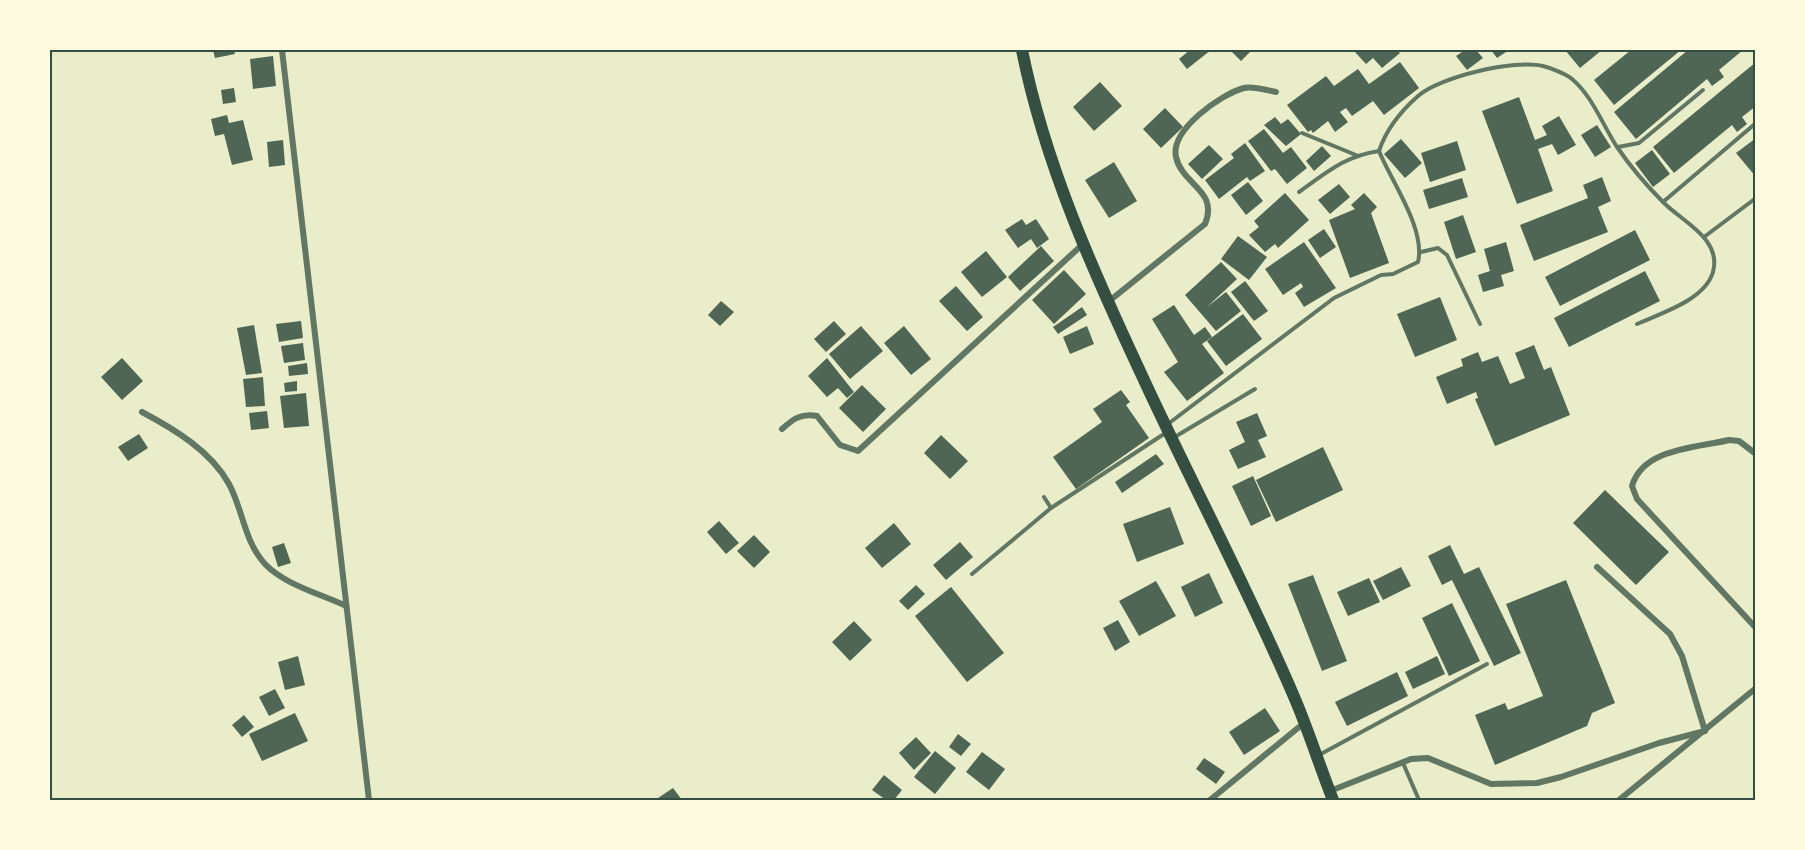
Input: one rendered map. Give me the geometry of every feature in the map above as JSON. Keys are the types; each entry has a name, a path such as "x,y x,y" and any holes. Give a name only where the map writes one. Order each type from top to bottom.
{"highway":[{"path":"1023,50 1032,97 1046,145 1083,244 1107,302 1305,722 1331,796"}],"street":[{"path":"282,50 369,801"},
{"path":"1107,302 1205,224 1210,212 1207,200 1184,172 1175,156 1178,140 1186,126 1219,100 1245,87 1276,92"},
{"path":"782,429 792,419 805,414 817,416 840,445 858,451 1083,244"},
{"path":"142,412 200,449 215,463 230,485 254,548 266,564 281,576 346,606"},
{"path":"1755,454 1739,441 1729,440 1659,456 1639,469 1632,486 1637,500 1755,628"},
{"path":"1597,567 1670,634 1682,656 1705,732"},
{"path":"1619,801 1705,732 1755,688"},
{"path":"1210,801 1305,722"},
{"path":"1331,796 1403,763 1428,758 1491,784 1537,783 1562,777 1659,743 1705,732"}],"lane":[{"path":"1168,432 1334,298 1381,275 1393,274 1418,262 1421,252 1416,234 1379,151 1385,133 1419,94 1467,73 1496,67 1543,66 1571,78 1591,101 1618,147 1663,202 1704,237 1714,254 1713,272 1703,289 1637,324"},
{"path":"1618,147 1639,143 1703,90"},
{"path":"1663,202 1755,123"},
{"path":"1302,133 1356,155"},
{"path":"1299,192 1340,162 1356,155 1379,151"},
{"path":"1704,237 1755,198"},
{"path":"1421,252 1438,248 1447,255 1480,324"},
{"path":"972,574 1086,483 1168,432 1255,389"},
{"path":"1044,497 1052,508"},
{"path":"1317,756 1487,664"},
{"path":"1403,763 1419,801"}],"building":[{"path":"213,50 234,50 235,54 215,58"},
{"path":"1190,50 1211,50 1187,69 1179,59"},
{"path":"1230,50 1247,50 1250,52 1241,61"},
{"path":"1358,50 1397,50 1400,53 1382,68 1373,58 1366,64 1355,52"},
{"path":"1465,50 1476,50 1483,58 1467,70 1456,56"},
{"path":"1491,50 1509,50 1497,58"},
{"path":"1565,50 1602,50 1580,68"},
{"path":"1631,50 1681,50 1614,105 1594,80"},
{"path":"1688,50 1743,50 1719,70 1724,77 1712,86 1707,79 1636,139 1614,112"},
{"path":"273,56 276,86 253,89 250,59"},
{"path":"1400,62 1419,88 1384,115 1373,101 1352,116 1346,108 1340,112 1348,122 1335,132 1328,121 1313,133 1311,130 1308,132 1287,105 1326,76 1334,86 1358,69 1369,84"},
{"path":"1756,62 1756,106 1742,117 1747,124 1737,132 1732,125 1674,173 1653,147"},
{"path":"1100,82 1122,106 1094,131 1073,107"},
{"path":"234,88 236,102 223,104 221,90"},
{"path":"1519,97 1535,140 1547,135 1542,126 1559,116 1576,145 1558,155 1552,144 1538,149 1553,191 1517,204 1482,111"},
{"path":"1165,108 1183,127 1161,148 1143,129"},
{"path":"227,115 229,123 243,120 253,160 232,165 224,134 215,136 211,119"},
{"path":"1275,117 1281,124 1288,119 1301,134 1286,146 1264,125"},
{"path":"1597,125 1611,147 1595,157 1581,135"},
{"path":"1264,129 1283,153 1291,147 1307,168 1287,184 1275,169 1271,171 1248,141"},
{"path":"1756,138 1756,177 1736,153"},
{"path":"1401,139 1422,163 1405,178 1384,154"},
{"path":"283,140 285,165 269,167 267,142"},
{"path":"1457,141 1466,170 1430,182 1421,153"},
{"path":"1245,143 1265,171 1250,181 1247,177 1219,199 1205,180 1234,158 1231,154"},
{"path":"1209,145 1223,159 1202,179 1188,164"},
{"path":"1322,146 1331,156 1314,171 1306,161"},
{"path":"1652,150 1670,174 1653,187 1635,163"},
{"path":"1114,162 1137,201 1109,218 1085,180"},
{"path":"1602,177 1611,201 1598,207 1608,232 1534,261 1520,225 1588,198 1583,185"},
{"path":"1462,178 1468,197 1429,209 1423,190"},
{"path":"1248,182 1263,201 1246,215 1231,195"},
{"path":"1339,184 1350,197 1330,214 1318,200"},
{"path":"1285,193 1309,220 1278,248 1275,244 1265,252 1249,235 1259,227 1254,221"},
{"path":"1364,193 1377,207 1371,213 1389,263 1350,278 1329,220 1355,209 1351,205"},
{"path":"1463,215 1476,252 1456,259 1444,222"},
{"path":"1022,219 1026,225 1036,219 1049,239 1037,248 1031,239 1018,248 1005,230"},
{"path":"1324,229 1336,247 1320,258 1308,240"},
{"path":"1635,230 1650,260 1560,306 1545,277"},
{"path":"1238,236 1267,257 1249,280 1221,259"},
{"path":"1304,242 1336,288 1304,307 1295,293 1303,287 1301,283 1283,295 1265,269"},
{"path":"1506,242 1514,271 1501,275 1504,286 1483,292 1478,275 1490,271 1484,249"},
{"path":"1041,246 1054,261 1020,291 1008,277"},
{"path":"986,251 1007,277 982,297 961,272"},
{"path":"1221,262 1237,279 1207,307 1226,292 1241,311 1216,331 1185,295"},
{"path":"1064,270 1086,294 1054,324 1032,300"},
{"path":"1645,271 1660,301 1569,347 1554,318"},
{"path":"1245,281 1268,311 1254,321 1231,292"},
{"path":"956,286 983,317 967,331 939,301"},
{"path":"1440,297 1457,340 1415,357 1397,314"},
{"path":"721,301 734,312 720,326 708,315"},
{"path":"1174,305 1194,335 1205,327 1212,337 1202,344 1224,373 1187,401 1164,372 1178,362 1152,319"},
{"path":"1082,307 1087,315 1058,334 1053,327"},
{"path":"1243,314 1262,339 1226,366 1207,341"},
{"path":"301,321 303,338 279,342 276,324"},
{"path":"834,321 846,334 826,352 814,339"},
{"path":"254,325 262,373 246,375 237,328"},
{"path":"861,326 883,351 850,379 829,354"},
{"path":"904,326 931,359 911,375 884,343"},
{"path":"1087,326 1094,344 1070,354 1063,337"},
{"path":"303,343 305,360 284,363 281,346"},
{"path":"1534,345 1544,370 1551,367 1570,415 1495,446 1475,399 1478,398 1476,392 1447,404 1436,377 1463,366 1461,359 1478,352 1482,362 1498,356 1510,384 1525,378 1515,353"},
{"path":"122,358 143,381 122,400 101,377"},
{"path":"827,358 854,392 847,398 838,388 827,397 808,376"},
{"path":"307,363 308,374 289,376 288,366"},
{"path":"263,377 265,406 246,407 243,379"},
{"path":"297,381 297,391 285,392 284,383"},
{"path":"862,385 886,409 863,432 839,408"},
{"path":"1121,390 1130,402 1126,405 1149,438 1076,489 1053,457 1102,422 1093,409"},
{"path":"306,393 309,426 284,428 280,396"},
{"path":"267,411 269,428 251,430 249,413"},
{"path":"1257,413 1267,436 1258,440 1266,457 1238,469 1229,450 1245,442 1236,422"},
{"path":"139,434 148,448 128,461 118,447"},
{"path":"941,435 968,461 950,479 924,453"},
{"path":"1323,447 1343,490 1276,522 1256,480"},
{"path":"1156,454 1164,464 1122,493 1115,482"},
{"path":"1253,476 1271,516 1251,526 1232,486"},
{"path":"1605,490 1669,552 1636,585 1573,523"},
{"path":"1170,507 1184,544 1137,562 1123,524"},
{"path":"719,521 739,543 726,554 707,532"},
{"path":"894,523 911,544 882,568 865,548"},
{"path":"754,535 770,552 754,568 737,551"},
{"path":"960,542 973,557 946,580 933,565"},
{"path":"284,543 291,563 278,567 272,547"},
{"path":"1450,545 1464,574 1479,567 1521,653 1494,666 1452,580 1442,585 1428,556"},
{"path":"1401,567 1411,586 1383,600 1373,581"},
{"path":"1209,573 1223,603 1195,617 1181,587"},
{"path":"1313,575 1347,661 1322,671 1288,584"},
{"path":"1369,578 1380,602 1348,616 1337,592"},
{"path":"1566,580 1615,703 1592,713 1587,726 1495,765 1475,715 1505,703 1508,710 1543,696 1506,604"},
{"path":"1156,581 1176,616 1139,636 1119,601"},
{"path":"916,585 925,594 908,610 899,601"},
{"path":"951,587 1004,653 967,682 915,616"},
{"path":"1452,603 1480,661 1449,676 1422,618"},
{"path":"1118,620 1130,642 1115,651 1103,628"},
{"path":"854,621 872,640 850,661 832,642"},
{"path":"298,656 305,685 285,690 278,662"},
{"path":"1437,656 1445,674 1413,689 1405,672"},
{"path":"1397,672 1408,696 1347,726 1335,702"},
{"path":"275,689 285,708 269,716 259,697"},
{"path":"1265,708 1280,731 1244,755 1229,732"},
{"path":"295,713 308,741 262,761 249,734"},
{"path":"244,715 254,727 242,737 232,725"},
{"path":"958,734 971,744 961,756 949,747"},
{"path":"916,737 931,753 914,770 899,753"},
{"path":"935,751 956,768 935,794 914,777"},
{"path":"982,752 1005,769 989,790 966,772"},
{"path":"1204,758 1225,772 1216,784 1196,769"},
{"path":"884,775 902,790 894,800 886,800 872,790"},
{"path":"673,788 682,800 655,800"}]}
